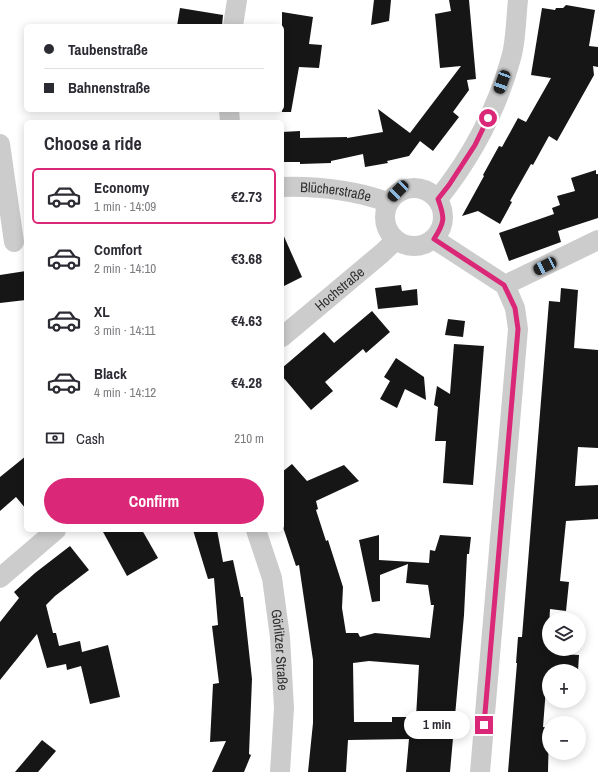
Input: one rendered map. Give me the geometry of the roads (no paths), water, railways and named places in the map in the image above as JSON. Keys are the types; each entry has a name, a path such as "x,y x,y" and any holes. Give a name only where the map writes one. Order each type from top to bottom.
{"street":[{"path":"233,24 237,0"},
{"path":"438,199 475,145 494,104 511,57 518,0"},
{"path":"0,144 13,242"},
{"name":"Blücherstraße","path":"284,187 341,190 369,196 387,202"},
{"path":"411,187 426,190 438,199 444,214 441,228 434,239 424,244 412,246 402,244 387,230 384,216 387,202 398,191 411,187"},
{"path":"434,239 504,285 515,308 518,329 480,772"},
{"name":"Hochstraße","path":"284,335 396,240"},
{"path":"504,285 598,240"},
{"path":"0,578 54,532"},
{"name":"Görlitzer Straße","path":"257,532 272,578 280,637 284,708 280,772"}]}
